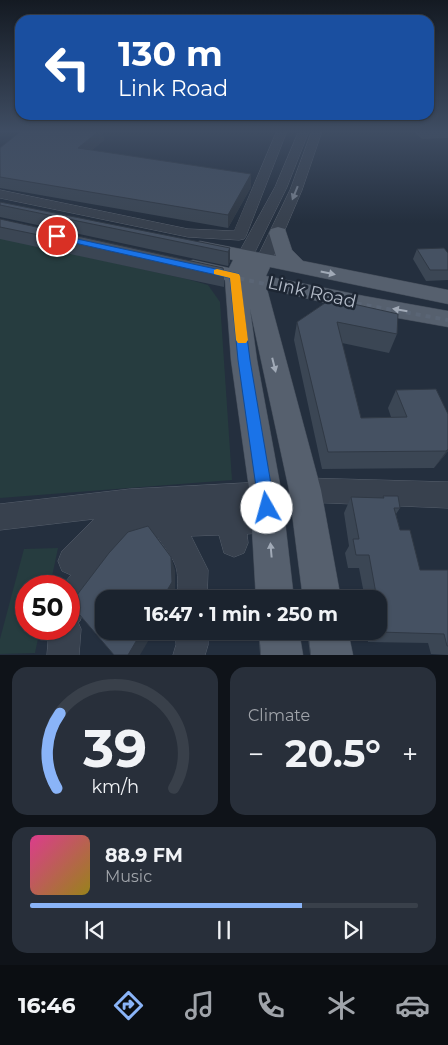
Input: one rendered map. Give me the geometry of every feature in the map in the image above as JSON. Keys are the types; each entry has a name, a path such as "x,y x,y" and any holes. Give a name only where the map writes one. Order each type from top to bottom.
{"main road":[{"name":"Link Road","path":"0,207 249,268 318,294 448,319"},
{"path":"268,231 296,267"},
{"name":"Link Road","path":"179,263 249,268 296,267 448,297"},
{"path":"249,268 263,317 305,490 321,590"},
{"path":"249,268 244,360 267,507 275,590"},
{"path":"263,317 279,303 291,297 318,294"},
{"path":"280,640 282,655"},
{"path":"330,640 332,655"}],"street":[{"path":"0,194 188,233 239,236 269,162"},
{"path":"268,231 276,196 291,162"},
{"path":"249,268 268,231 296,190 307,162"},
{"path":"256,194 276,196"},
{"path":"305,490 448,495"},
{"path":"0,517 130,502 232,518"},
{"path":"72,561 130,502"},
{"path":"80,588 120,534 171,520 232,518 267,507"},
{"path":"171,520 193,570 192,590"},
{"path":"63,640 63,655"},
{"path":"189,655 192,640"}],"green space":[{"path":"0,238 208,285 220,302 232,480 0,498"},
{"path":"58,548 52,575 17,575 24,549"},
{"path":"15,583 15,640 38,640 35,653 0,654 0,639"}],"building":[{"path":"0,162 168,162 251,174 228,215 0,177"},
{"path":"0,202 230,248 228,252 0,205"},
{"path":"0,219 223,268 224,273 0,227"},
{"path":"444,248 448,253 448,270 430,270 417,249"},
{"path":"331,299 398,314 397,334 337,322 361,418 407,417 396,390 436,389 448,414 448,449 446,451 328,452 297,322"},
{"path":"383,496 398,496 400,508 394,508 400,530 410,530 420,570 448,570 448,646 444,634 387,632 387,590 375,590 369,555 356,555 353,539 359,539 351,497 384,498"},
{"path":"148,526 171,557 172,582 167,590 95,590 95,633 80,615 80,591 109,553 128,532"},
{"path":"101,640 137,640 128,655 114,655"}],"railway":[{"path":"215,273 210,272 343,301 448,320"}],"slow traffic":[{"path":"217,272 235,276 242,340"}],"route":[{"path":"57,236 235,276 244,360 267,508"}]}
